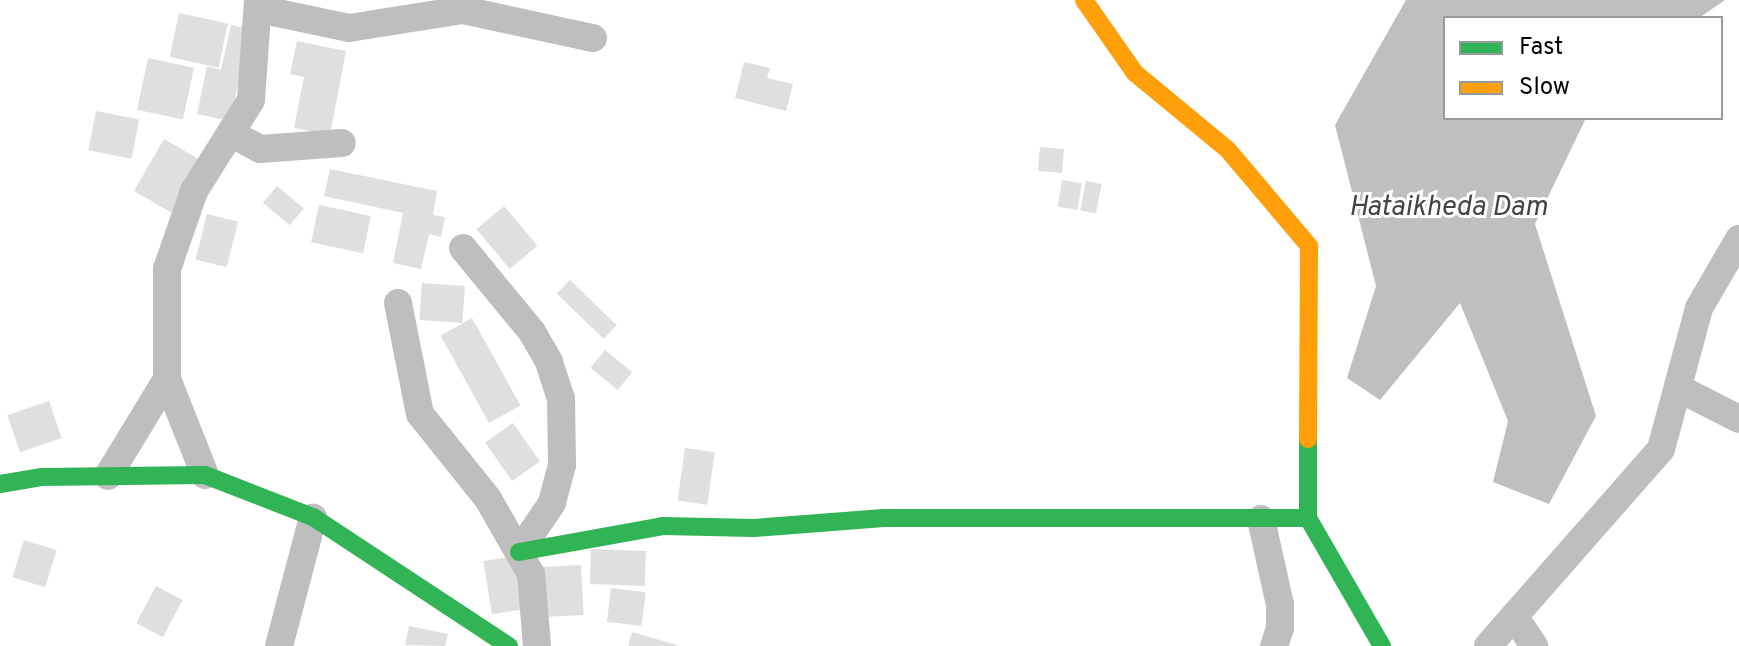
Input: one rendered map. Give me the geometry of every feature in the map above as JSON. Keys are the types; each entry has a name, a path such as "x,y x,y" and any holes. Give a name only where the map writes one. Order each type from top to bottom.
{"street":[{"path":"1084,0 1135,73 1228,150 1309,246 1308,518 1382,646"},
{"path":"205,475 167,379 167,269 194,191 251,100 258,5 349,28 463,10 593,38"},
{"path":"232,134 260,149 342,143"},
{"path":"1488,646 1661,449 1699,308 1739,239"},
{"path":"463,248 532,332 549,362 561,398 562,465 552,503 519,552"},
{"path":"398,303 420,414 488,499 531,574 537,646"},
{"path":"108,476 167,379"},
{"path":"1678,388 1739,419"},
{"path":"0,484 42,477 205,475 313,517 509,646"},
{"path":"279,646 313,517"},
{"path":"519,552 663,526 754,528 884,518 1308,518"},
{"path":"1261,519 1280,605 1280,628 1274,646"},
{"path":"1514,616 1534,646"}],"water":[{"name":"Hataikheda Dam","path":"1406,0 1725,0 1702,16 1443,16 1443,120 1585,120 1535,224 1596,416 1549,504 1493,482 1508,421 1460,303 1380,400 1347,378 1376,286 1335,125"}],"building":[{"path":"179,13 228,23 219,67 170,57"},
{"path":"231,25 250,29 230,121 197,114 207,66 221,70"},
{"path":"297,41 346,51 330,135 294,128 304,77 290,74"},
{"path":"148,58 194,68 183,120 137,110"},
{"path":"744,62 770,68 767,78 793,84 786,111 735,98"},
{"path":"96,111 139,119 132,159 88,150"},
{"path":"164,139 204,162 174,214 134,191"},
{"path":"1040,147 1064,149 1062,173 1038,171"},
{"path":"330,169 437,191 433,215 445,217 441,237 429,234 421,269 393,263 403,213 324,196"},
{"path":"1062,180 1082,183 1078,210 1058,207"},
{"path":"1086,181 1102,184 1096,214 1080,210"},
{"path":"277,186 304,208 290,225 263,203"},
{"path":"319,205 371,216 363,253 311,242"},
{"path":"504,206 537,246 510,269 476,229"},
{"path":"207,214 238,222 227,267 196,260"},
{"path":"570,280 617,325 604,339 557,294"},
{"path":"422,283 465,286 462,323 419,320"},
{"path":"472,318 520,405 489,423 441,335"},
{"path":"605,350 632,372 618,390 591,368"},
{"path":"49,401 62,438 20,452 7,415"},
{"path":"513,423 540,462 512,481 485,443"},
{"path":"685,448 715,452 707,505 678,500"},
{"path":"24,540 57,550 45,587 13,577"},
{"path":"591,549 646,551 645,586 590,584"},
{"path":"515,556 523,609 492,614 483,561"},
{"path":"581,565 584,615 544,617 541,567"},
{"path":"156,586 182,600 163,637 136,623"},
{"path":"611,588 646,592 642,626 607,622"},
{"path":"409,626 448,634 445,646 405,645"},
{"path":"632,632 677,645 677,646 628,646"}],"traffic: fast":[{"path":"1308,439 1308,518 1382,646"},
{"path":"0,484 42,477 205,475 313,517 509,646"},
{"path":"519,552 663,526 754,528 884,518 1308,518"}],"traffic: slow":[{"path":"1084,0 1135,73 1228,150 1309,246 1308,439"}]}
